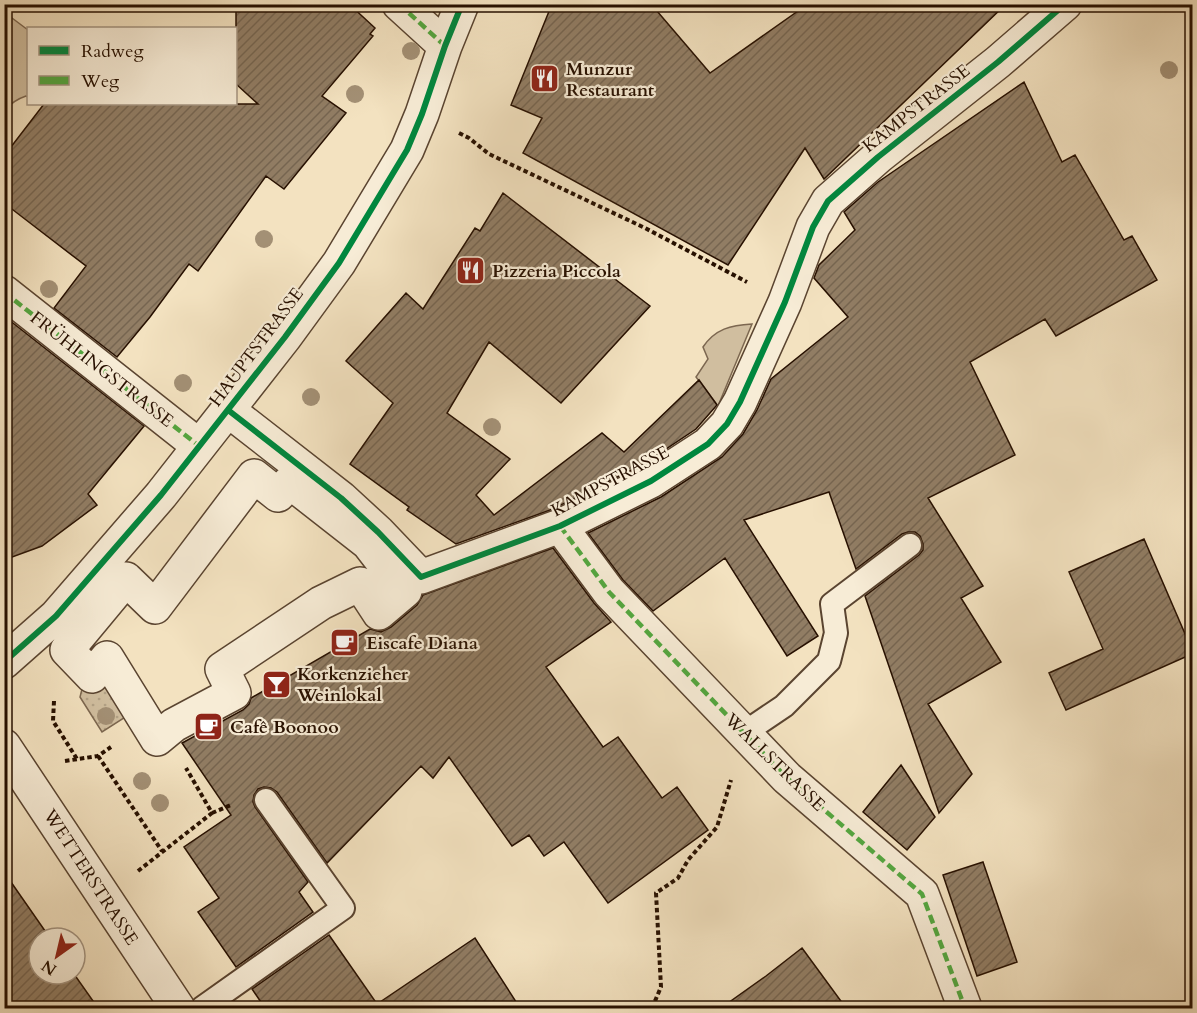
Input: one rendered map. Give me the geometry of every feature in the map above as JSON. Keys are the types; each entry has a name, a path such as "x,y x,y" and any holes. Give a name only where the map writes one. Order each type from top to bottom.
{"street":[{"path":"399,4 445,46"},
{"name":"HAUPTSTRASSE","path":"4,662 56,616 153,504 285,337 339,263 406,150 422,114 462,4"},
{"name":"KAMPSTRASSE","path":"228,410 341,498 378,532 421,577 560,526 651,481 708,444 727,424 740,402 785,302 813,227 828,201 878,157 998,62 1065,4"},
{"name":"FRÜHLINGSTRASSE","path":"4,292 199,446"},
{"path":"254,476 278,495 291,482 368,543 405,591 379,613 360,584 321,603 222,669 234,693 174,725 156,740 107,658 92,676 67,650 126,579 155,607 244,489 254,476"},
{"name":"WALLSTRASSE","path":"560,526 609,592 787,778 922,894 965,1008"},
{"name":"WETTERSTRASSE","path":"4,746 178,1008"}],"lane":[{"path":"744,733 784,706 829,661 836,633 832,604 910,545"},
{"path":"202,1008 343,908 266,800"}],"path":[{"path":"422,114 469,138 489,154 645,228 785,302"},
{"path":"652,1008 661,987 656,893 678,878 688,860 717,827 744,733"},
{"path":"29,784 58,763 98,756 121,742"},
{"path":"98,756 162,851"},
{"path":"104,897 212,813 182,761"}],"shaded area":[{"path":"4,12 27,29 27,96 12,103 5,110"},
{"path":"752,324 718,406 696,377 708,359 703,347 713,336 724,329"},
{"path":"92,676 138,709 102,732 80,697 82,689"}],"building":[{"path":"236,4 349,4 375,28 370,34 373,36 322,96 346,113 284,189 266,176 198,271 189,264 117,357 54,308 86,266 4,203 4,156 43,105 258,104 237,85"},
{"path":"552,4 651,4 710,73 808,4 1006,4 824,179 805,148 728,265 523,153 542,118 511,105"},
{"path":"1024,82 1062,162 1075,155 1124,240 1132,236 1157,280 1056,336 1045,319 970,362 1015,455 928,498 983,586 961,598 1001,662 928,704 972,774 939,813 865,596 923,550 920,536 915,532 902,534 856,569 829,492 744,520 818,636 787,656 725,558 653,611 623,580 588,533 661,497 722,457 743,434 771,379 848,317 814,278 819,265 855,230 844,212 878,182"},
{"path":"503,193 650,306 561,403 489,342 447,413 510,459 476,495 494,515 602,433 624,452 699,380 717,405 696,429 642,465 553,509 456,544 407,510 409,507 350,464 393,403 346,361 406,293 423,309 475,228 480,231"},
{"path":"4,316 144,426 88,494 97,505 42,546 4,560"},
{"path":"1144,539 1192,654 1066,710 1049,673 1103,649 1069,572"},
{"path":"553,548 611,622 546,667 603,747 618,737 662,798 677,787 708,830 608,903 564,842 544,856 529,835 512,846 449,757 433,778 421,766 327,863 277,792 264,787 258,789 253,802 308,882 299,892 313,912 236,967 198,912 219,898 184,847 231,815 182,743 243,710 251,698 370,629 381,632 391,627 417,605 423,595"},
{"path":"901,765 935,817 907,850 863,812"},
{"path":"983,862 1017,962 977,976 943,875"},
{"path":"4,872 42,926 27,926 27,986 82,986 98,1008 13,1008 4,994"},
{"path":"329,935 377,1004 475,938 520,1008 265,1008 252,989"},
{"path":"802,948 846,1008 721,1008 766,976"}],"marked path":[{"path":"399,4 445,46"},
{"path":"4,292 199,446"},
{"path":"560,526 609,592 787,778 922,894 965,1008"}],"cycle path":[{"path":"4,662 56,616 161,495 285,337 339,263 407,150 462,4"},
{"path":"228,410 341,498 378,532 421,577 560,526 651,481 708,444 727,424 740,402 785,302 813,227 828,201 878,157 998,62 1065,4"}],"place":[{"name":"Munzur Restaurant","path":"545,79"},
{"name":"Pizzeria Piccola","path":"471,271"},
{"name":"Eiscafe Diana","path":"345,643"},
{"name":"Korkenzieher Weinlokal","path":"276,684"},
{"name":"Cafê Boonoo","path":"209,727"}]}
